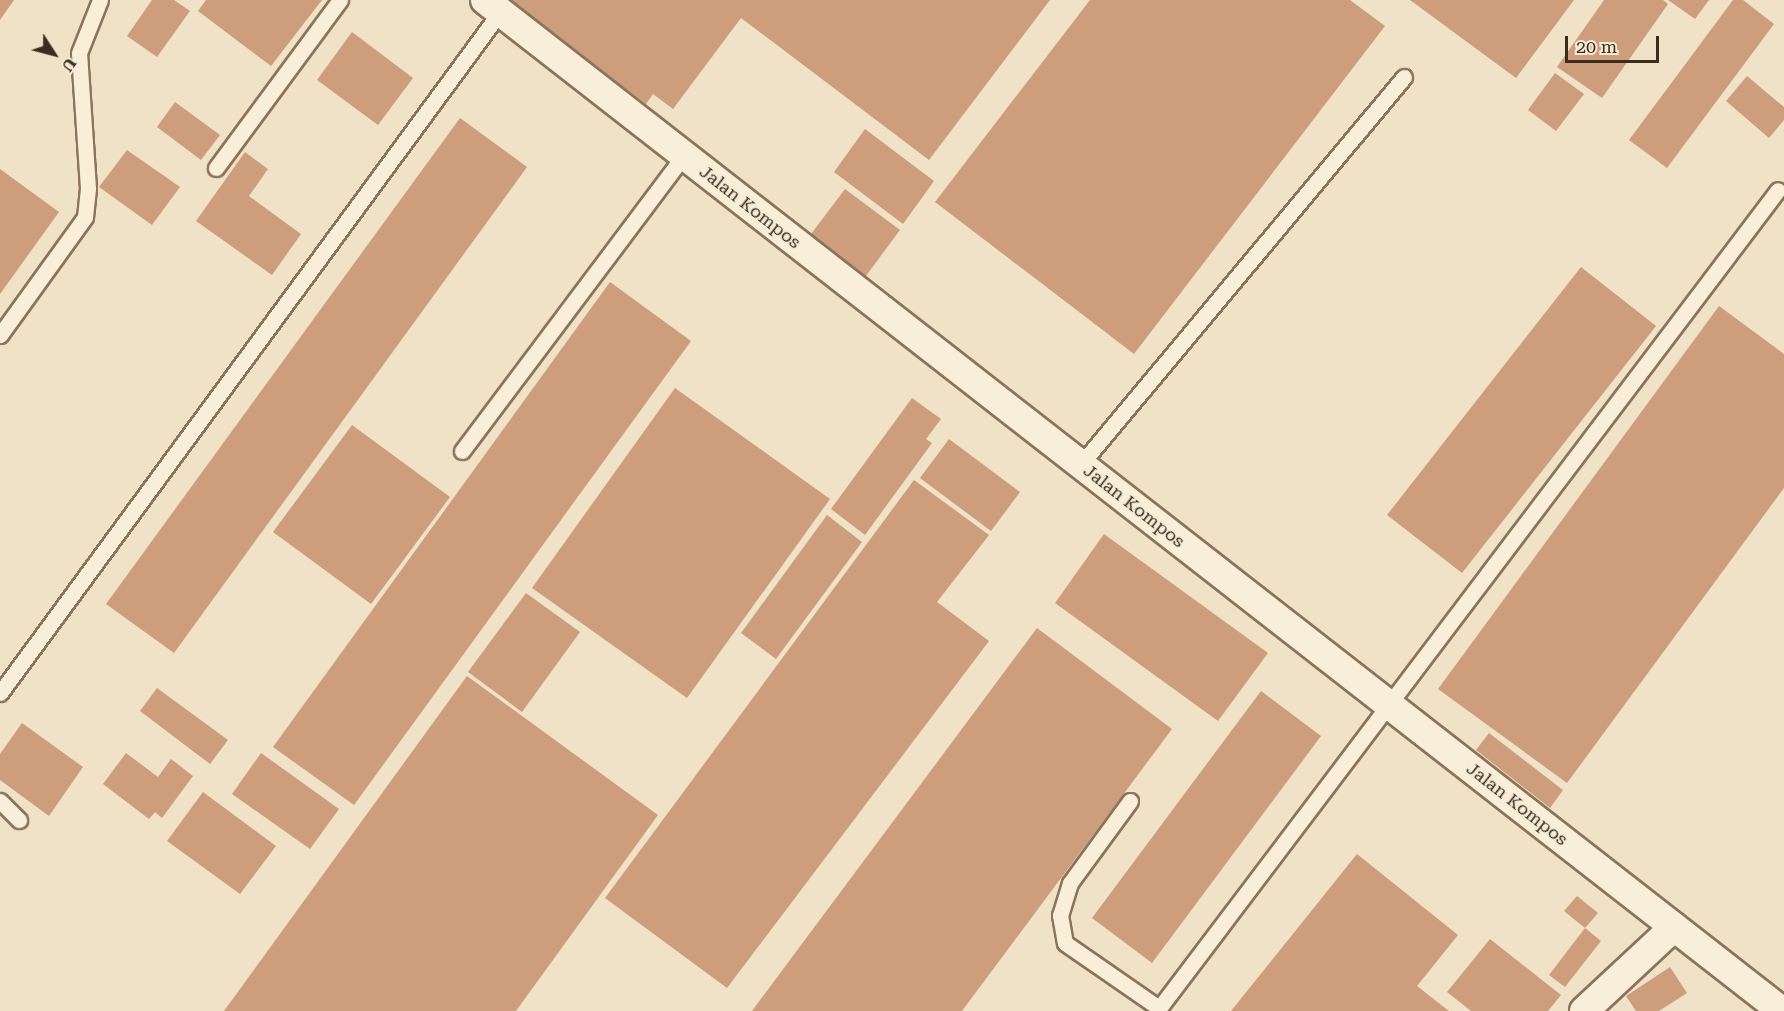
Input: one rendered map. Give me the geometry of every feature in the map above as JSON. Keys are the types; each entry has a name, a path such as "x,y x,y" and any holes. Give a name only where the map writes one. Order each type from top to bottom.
{"street":[{"name":"Jalan Kompos","path":"493,6 1782,1011"},
{"path":"1584,1011 1674,927"}],"lane":[{"path":"0,335 85,217 88,188 79,52 100,0"},
{"path":"216,168 340,0"},
{"path":"0,693 493,6"},
{"path":"1081,464 1404,77"},
{"path":"462,451 684,155"},
{"path":"1130,801 1070,883 1060,915 1065,943 1158,1010 1778,190"},
{"path":"0,801 19,820"}],"building":[{"path":"0,0 14,0 0,20"},
{"path":"152,0 174,0 190,11 157,57 127,36"},
{"path":"206,0 322,0 271,66 198,11"},
{"path":"508,0 1050,0 929,160 741,18 673,109 653,94 646,104"},
{"path":"1090,0 1350,0 1385,26 1134,354 935,202"},
{"path":"1410,0 1574,0 1516,78"},
{"path":"1604,0 1663,0 1668,4 1602,98 1557,67"},
{"path":"1668,0 1709,0 1695,19"},
{"path":"1733,0 1743,0 1774,24 1667,168 1629,140"},
{"path":"352,32 413,78 378,125 317,80"},
{"path":"1555,73 1584,94 1556,131 1528,110"},
{"path":"1747,76 1784,107 1784,120 1769,138 1726,101"},
{"path":"175,102 220,135 201,160 157,127"},
{"path":"460,118 527,167 174,653 106,604"},
{"path":"865,129 934,181 903,224 834,172"},
{"path":"127,150 180,187 152,225 99,187"},
{"path":"245,152 268,169 249,196 301,234 272,275 196,221"},
{"path":"0,169 59,212 0,294"},
{"path":"845,189 900,230 857,288 802,246"},
{"path":"1581,267 1656,326 1462,573 1387,515"},
{"path":"610,282 691,341 354,805 273,747"},
{"path":"1719,306 1784,354 1784,488 1567,783 1438,689"},
{"path":"675,388 830,499 687,698 532,588"},
{"path":"912,398 941,419 926,439 932,443 865,535 831,509"},
{"path":"352,425 450,497 371,604 273,532"},
{"path":"949,439 1020,492 991,531 920,478"},
{"path":"914,480 989,535 937,602 989,641 727,988 605,898"},
{"path":"827,515 862,542 776,659 741,633"},
{"path":"1104,534 1268,653 1218,721 1055,603"},
{"path":"526,593 580,632 522,712 468,672"},
{"path":"1037,628 1172,729 962,1011 752,1011"},
{"path":"467,676 658,815 516,1011 224,1011"},
{"path":"157,688 228,740 210,764 140,711"},
{"path":"1261,691 1321,736 1152,963 1092,918"},
{"path":"22,723 83,767 49,816 0,780 0,754"},
{"path":"1489,733 1563,790 1550,808 1476,750"},
{"path":"126,753 158,777 171,759 193,776 162,818 155,812 149,819 103,784"},
{"path":"261,753 339,809 310,849 232,794"},
{"path":"203,792 276,846 240,894 167,841"},
{"path":"1357,854 1458,935 1417,986 1449,1011 1231,1011"},
{"path":"1577,896 1598,913 1585,928 1564,911"},
{"path":"1585,928 1601,941 1565,987 1549,975"},
{"path":"1490,939 1561,995 1548,1011 1471,1011 1447,992"},
{"path":"1670,967 1687,993 1659,1011 1636,1011 1626,996"}]}
